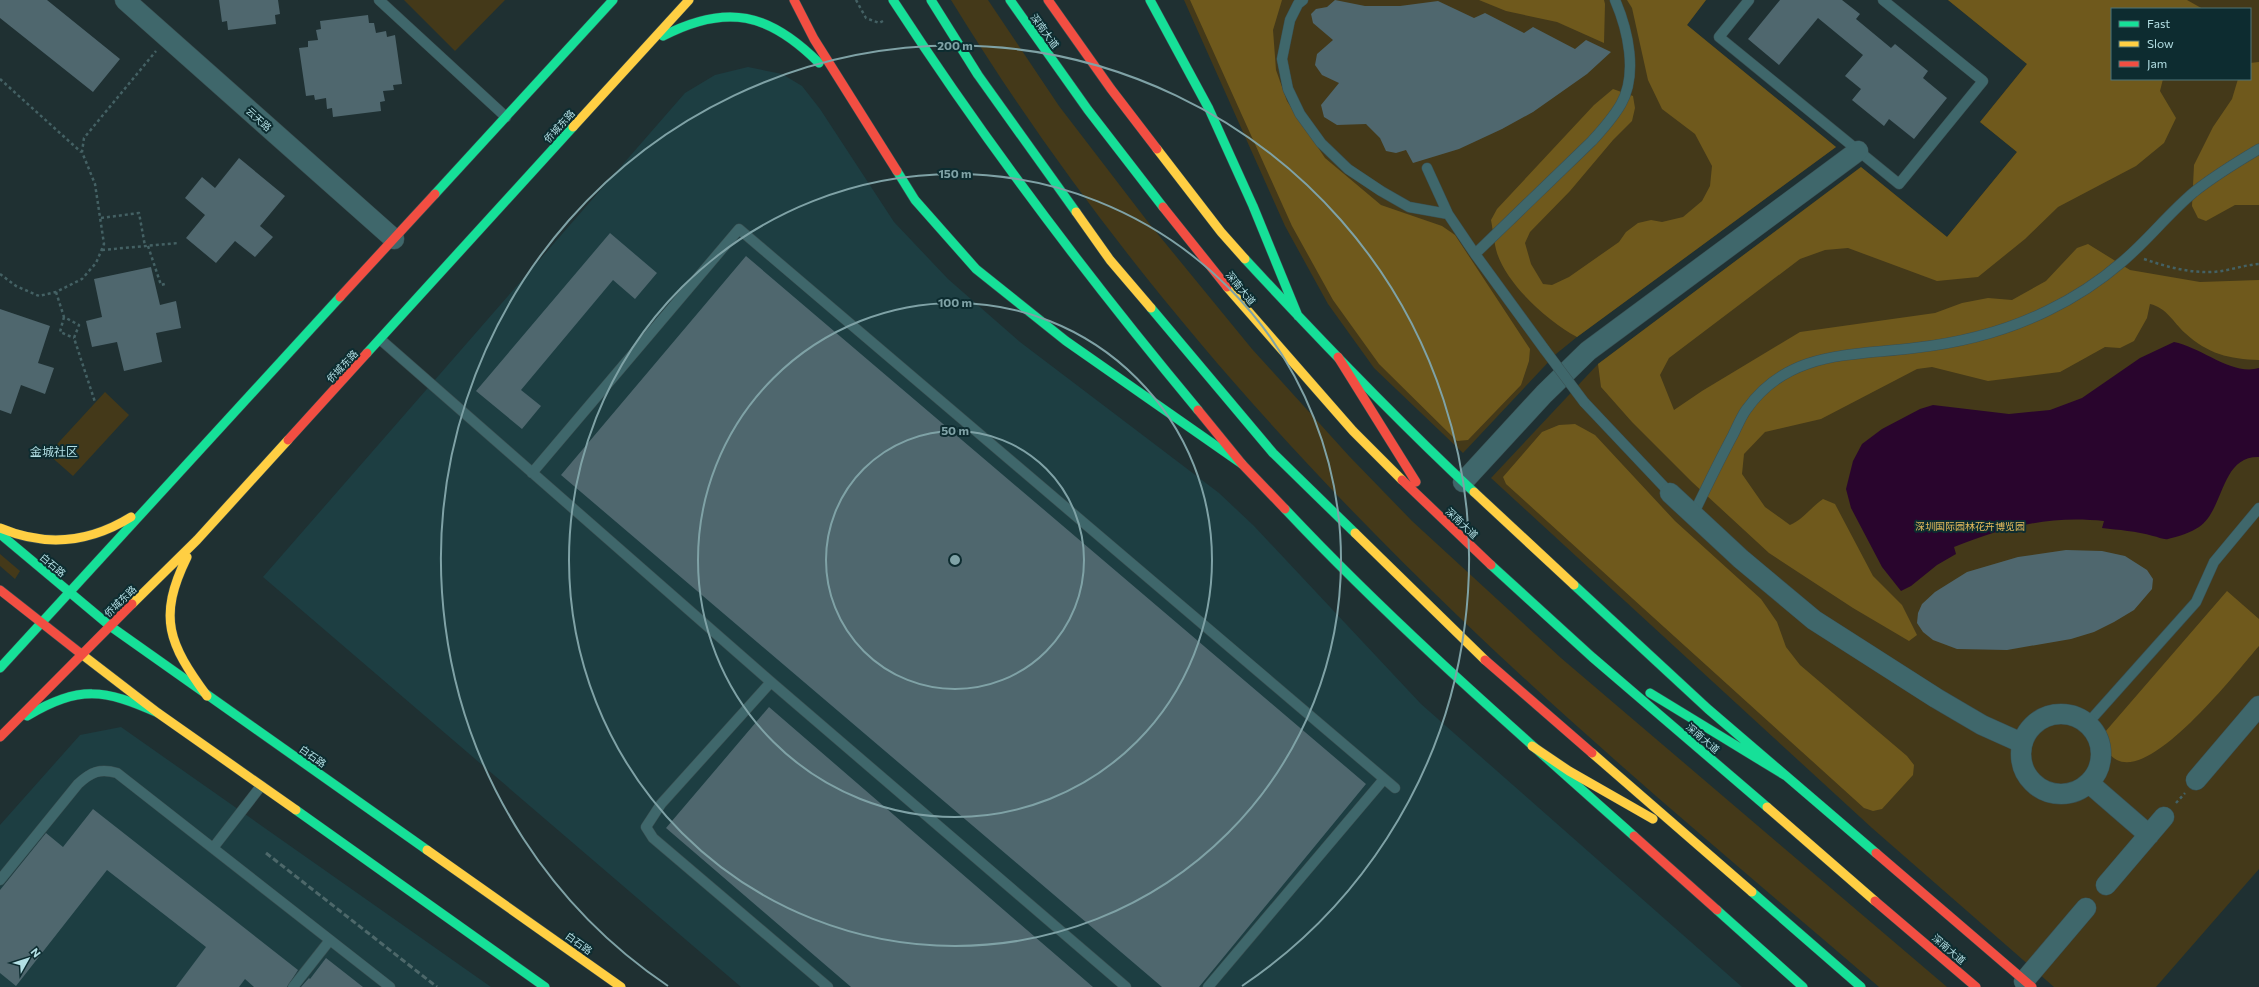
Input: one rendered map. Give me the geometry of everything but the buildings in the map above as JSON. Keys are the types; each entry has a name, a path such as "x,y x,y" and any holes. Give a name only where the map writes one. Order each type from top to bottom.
{"main road":[{"path":"0,668 613,0"},
{"name":"侨城东路","path":"0,737 80,653 110,626 197,540 381,340 689,0"},
{"path":"794,0 814,39 847,94 915,200 976,269 1066,341 1242,464"},
{"path":"894,0 946,82 1012,175 1143,344 1242,464 1324,551 1532,746 1803,987"},
{"path":"931,0 978,75 1110,260 1273,453 1483,658 1861,987"},
{"name":"深南大道","path":"1010,0 1088,110 1247,313 1353,431 1444,522 1592,657 1976,987"},
{"path":"1048,0 1112,89 1221,232 1338,357 1463,482 1708,710 2028,984"},
{"path":"1150,0 1209,109 1253,206 1298,316"},
{"path":"644,48 674,29 693,21 718,16 743,16 767,23 784,32 805,48 847,94"},
{"path":"1338,357 1409,471 1444,522"},
{"path":"0,528 30,538 54,541 77,540 100,533 124,522 153,502"},
{"name":"白石路","path":"0,534 110,626 207,696 448,863 622,987"},
{"path":"197,540 180,569 173,590 169,609 170,630 174,646 181,661 207,696"},
{"path":"0,590 158,713 545,987"},
{"path":"1592,657 1786,776"},
{"path":"8,728 36,710 62,698 85,693 103,692 126,698 158,713"},
{"path":"1532,746 1569,771 1702,849"}],"street":[{"name":"云天路","path":"125,0 394,239"},
{"path":"1463,482 1544,394 1588,351 1858,151"},
{"path":"1670,493 1741,559 1814,620 1936,698 1982,725 2022,743"},
{"path":"2196,780 2259,706"},
{"path":"2063,714 2076,717 2087,724 2096,734 2100,746 2099,766 2089,783 2079,790 2066,794 2053,793 2041,789 2031,780 2024,769 2021,756 2022,743 2028,731 2037,721 2049,715 2063,714"},
{"path":"2089,783 2149,835"},
{"path":"2106,885 2164,817"},
{"path":"2028,984 2086,908"}],"lane":[{"path":"379,0 506,117"},
{"path":"1303,0 1298,4 1290,20 1282,59 1288,89 1300,114 1321,143 1348,169 1381,191 1409,207 1448,214"},
{"path":"1475,254 1592,141 1610,121 1622,103 1628,83 1630,60 1625,31 1616,0"},
{"path":"1749,0 1719,37 1899,184 1983,81 1883,0"},
{"path":"1693,515 1746,409 1767,388 1791,370 1822,358 1864,351 1914,348 2000,330 2047,311 2088,288 2130,254 2193,193 2224,170 2259,149"},
{"path":"1427,168 1448,214 1475,254 1545,350 1584,402 1670,493"},
{"path":"532,473 739,229 1395,788"},
{"path":"381,340 771,682 1126,987"},
{"path":"2087,724 2196,602 2214,562 2259,508"},
{"path":"771,682 661,804 646,827 654,838 828,987"},
{"path":"0,880 78,784 87,776 98,770 107,770 117,773 390,987"},
{"path":"1208,987 1384,779"},
{"path":"213,848 260,786"},
{"path":"293,987 330,940"}],"path":[{"path":"856,0 866,18 879,23 884,20"},
{"path":"82,152 84,138 167,37"},
{"path":"0,79 82,152 96,184 104,244 96,263 82,279 56,292 39,296 16,286 0,274"},
{"path":"101,218 139,213 147,246 161,285 165,284"},
{"path":"102,250 178,243"},
{"path":"2130,254 2186,271 2214,272 2243,265 2259,264"},
{"path":"56,292 64,316 60,332 74,338"},
{"path":"64,316 79,325 74,338 95,402"},
{"path":"2164,817 2196,780"}],"shaded area":[{"path":"1190,0 1282,0 1273,30 1276,70 1287,101 1325,158 1381,205 1442,226 1455,235 1530,349 1529,361 1521,385 1468,440 1457,441 1379,364 1333,300 1292,226"},
{"path":"1479,0 1604,0 1604,43 1557,22 1506,11"},
{"path":"1627,0 1706,0 1687,25 1836,147 1577,337 1542,312 1510,278 1502,265 1495,245 1491,220 1497,209 1594,105 1613,89 1633,96 1635,108 1632,121 1613,140 1570,191 1530,232 1525,243 1531,264 1543,284 1552,285 1569,277 1619,242 1626,232 1638,223 1651,220 1662,222 1683,217 1702,201 1710,186 1712,166 1695,134 1662,109 1648,80 1632,8"},
{"path":"1948,0 2187,0 2201,8 2111,8 2111,80 2163,80 2160,91 2176,118 2164,143 2136,166 2058,207 2025,239 1978,277 1937,281 1848,248 1825,250 1800,259 1669,358 1660,375 1674,410 1702,391 1800,332 1935,313 1962,303 1988,298 2012,300 2046,281 2077,248 2088,244 2130,270 2200,282 2259,280 2259,360 2228,357 2211,351 2185,333 2165,312 2150,304 2147,318 2134,341 2120,348 2105,347 2060,372 1988,381 1932,367 1917,369 1821,419 1765,432 1744,454 1742,474 1765,507 1790,525 1800,519 1823,499 1835,504 1873,576 1902,605 1917,635 1909,641 1853,608 1769,553 1692,482 1632,422 1601,387 1598,364 1861,167 1947,237 2017,152 1980,122 2027,64"},
{"path":"2259,62 2259,205 2235,205 2206,221 2198,218 2192,206 2194,165 2213,127 2232,99 2238,80 2251,80 2251,63"},
{"path":"748,67 782,74 802,86 820,109 894,222 948,279 1020,342 1219,493 1254,526 1421,704 1742,987 741,987 263,577 685,93 715,75"},
{"path":"2174,342 2195,349 2227,365 2238,368 2259,368 2259,457 2246,459 2237,465 2224,485 2214,508 2207,519 2199,527 2176,537 2166,539 2147,534 2102,528 2104,521 2046,521 2009,528 1954,547 1956,554 1937,565 1911,586 1901,591 1882,567 1851,508 1846,489 1853,461 1862,444 1882,429 1920,409 1933,405 2009,414 2050,410 2082,398 2140,358"},
{"path":"1575,424 1595,435 1675,521 1761,599 1777,622 1786,647 1800,665 1907,756 1914,765 1913,775 1882,809 1873,811 1864,808 1506,484 1503,477 1542,432 1559,425"},
{"path":"2227,591 2259,619 2259,646 2194,720 2172,739 2152,754 2133,762 2113,758 2106,748 2105,732"},
{"path":"121,727 491,987 0,987 0,825 80,735"}],"green space":[{"path":"404,0 505,0 455,51"},
{"path":"951,0 988,0 1059,106 1148,222 1252,349 1349,456 1412,521 1561,658 1947,987 1879,987 1561,712 1458,616 1386,546 1317,474 1250,400 1122,247 1062,167 1005,85"},
{"path":"1184,0 1706,0 1687,25 1836,147 1556,354 1463,453 1374,368 1328,304 1285,226"},
{"name":"深圳国际园林花卉博览园","path":"1948,0 2259,0 2259,869 2156,987 2054,987 1872,828 1491,478 1598,364 1861,167 1947,237 2017,152 1980,122 2027,64"},
{"path":"105,392 129,415 73,476 48,454"},
{"path":"0,554 20,571 15,579 0,566"}],"railway":[{"path":"266,853 437,987"}],"traffic: fast":[{"path":"435,194 613,0"},
{"path":"893,0 965,106 1040,210 1117,311 1198,410"},
{"path":"931,0 978,75 1076,212"},
{"path":"1010,0 1088,110 1163,207"},
{"path":"1150,0 1209,109 1253,206 1298,316"},
{"path":"663,36 707,19 727,17 746,18 765,24 783,33 801,46 819,63"},
{"path":"367,353 573,127"},
{"path":"897,171 915,200 976,269 1066,341 1242,464"},
{"path":"1245,259 1415,436 1474,492"},
{"path":"0,668 340,297"},
{"path":"1151,308 1273,453 1355,533"},
{"path":"1285,509 1326,552 1412,635 1500,717 1634,836"},
{"path":"0,534 110,626"},
{"path":"1491,565 1592,657 1767,807"},
{"path":"1574,585 1708,709 1876,853"},
{"path":"110,626 427,850"},
{"path":"1650,693 1786,776"},
{"path":"27,716 62,699 78,695 92,694 107,695 122,699 158,713"},
{"path":"296,810 545,987"},
{"path":"1752,892 1861,987"},
{"path":"1717,910 1803,987"}],"traffic: slow":[{"path":"573,127 689,0"},
{"path":"1157,149 1221,232 1245,259"},
{"path":"1076,212 1110,260 1151,308"},
{"path":"1227,287 1353,431 1402,480"},
{"path":"132,604 197,540 288,440"},
{"path":"1474,492 1574,585"},
{"path":"0,528 34,538 50,540 67,539 83,537 99,532 115,526 131,517"},
{"path":"1355,533 1485,660"},
{"path":"187,557 172,597 170,614 172,630 176,645 184,661 207,696"},
{"path":"80,653 158,713 296,810"},
{"path":"1532,746 1569,771 1653,819"},
{"path":"1592,753 1752,892"},
{"path":"1767,807 1875,901"},
{"path":"427,850 621,987"}],"traffic: jam":[{"path":"794,0 814,39 897,171"},
{"path":"1048,0 1111,89 1157,149"},
{"path":"340,297 435,194"},
{"path":"1163,207 1227,287"},
{"path":"288,440 367,353"},
{"path":"1338,357 1416,482"},
{"path":"1198,410 1242,464 1285,509"},
{"path":"1402,480 1491,565"},
{"path":"0,590 80,653"},
{"path":"0,737 132,604"},
{"path":"1485,660 1592,753"},
{"path":"1634,836 1717,910"},
{"path":"1876,853 2032,987"},
{"path":"1875,901 1976,987"}],"district":[{"name":"金城社区","path":"54,451"}]}
